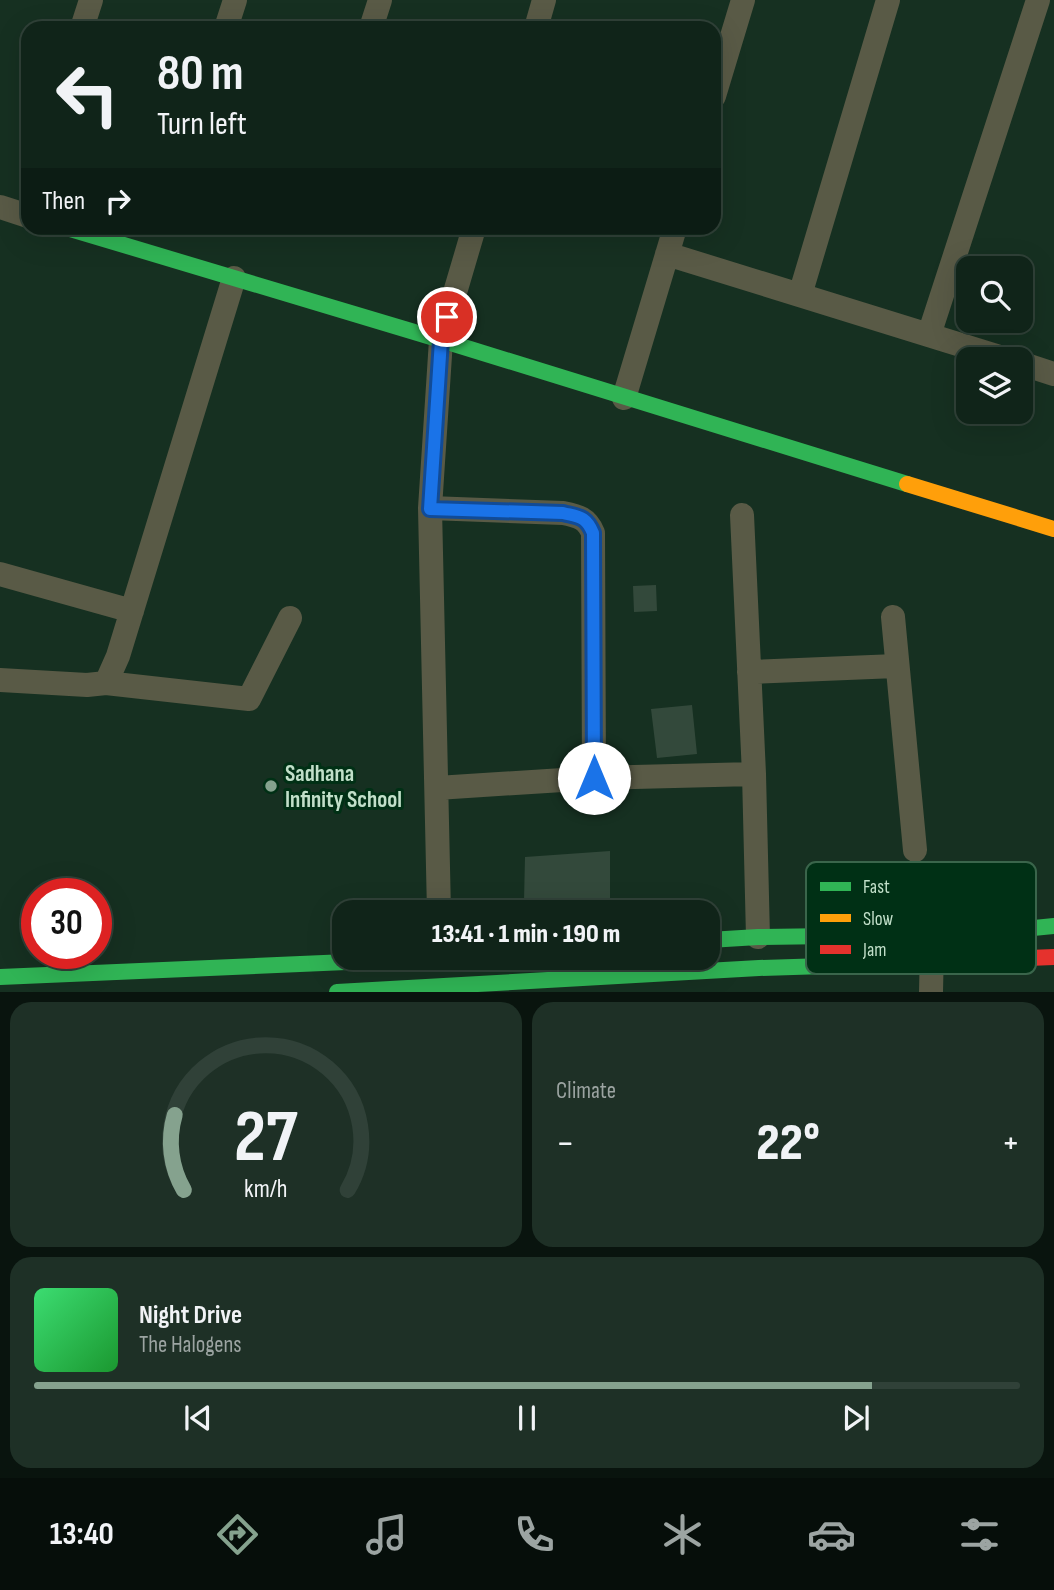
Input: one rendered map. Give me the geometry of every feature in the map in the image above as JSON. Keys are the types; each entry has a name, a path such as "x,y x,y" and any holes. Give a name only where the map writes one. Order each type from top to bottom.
{"street":[{"path":"84,21 91,0"},
{"path":"228,21 235,0"},
{"path":"372,21 380,0"},
{"path":"538,21 544,0"},
{"path":"721,72 743,0"},
{"path":"800,295 888,0"},
{"path":"929,335 1038,0"},
{"path":"0,207 21,212"},
{"path":"90,235 1054,529"},
{"path":"439,900 430,509 441,340 472,235"},
{"path":"624,398 673,235"},
{"path":"667,254 968,347"},
{"path":"106,683 118,656 234,278"},
{"path":"1033,367 1054,374"},
{"path":"430,509 563,513 580,517 589,523 593,533 594,778"},
{"path":"742,516 754,774 758,937"},
{"path":"0,574 132,611"},
{"path":"893,617 915,850"},
{"path":"0,680 87,685 106,683 249,699 290,618"},
{"path":"749,672 896,666"},
{"path":"437,788 594,778 754,774"},
{"path":"1036,927 1054,926"},
{"path":"720,939 806,936"},
{"path":"1036,958 1054,957"},
{"path":"0,977 332,963"},
{"path":"337,992 630,983 806,971"},
{"path":"930,992 931,974"}],"building":[{"path":"656,585 657,611 634,612 633,586"},
{"path":"692,705 697,754 657,758 651,709"},
{"path":"610,851 610,899 524,900 525,857"}],"traffic: fast":[{"path":"90,235 907,484"},
{"path":"1036,928 1054,926"},
{"path":"720,939 806,936"},
{"path":"0,977 332,963"},
{"path":"337,992 806,967"}],"traffic: slow":[{"path":"907,484 1054,529"}],"traffic: jam":[{"path":"1036,958 1054,957"}],"place":[{"name":"Sadhana Infinity School","path":"271,786"}],"route":[{"path":"447,317 441,340 430,509 563,513 580,517 589,523 593,533 594,778"}]}
